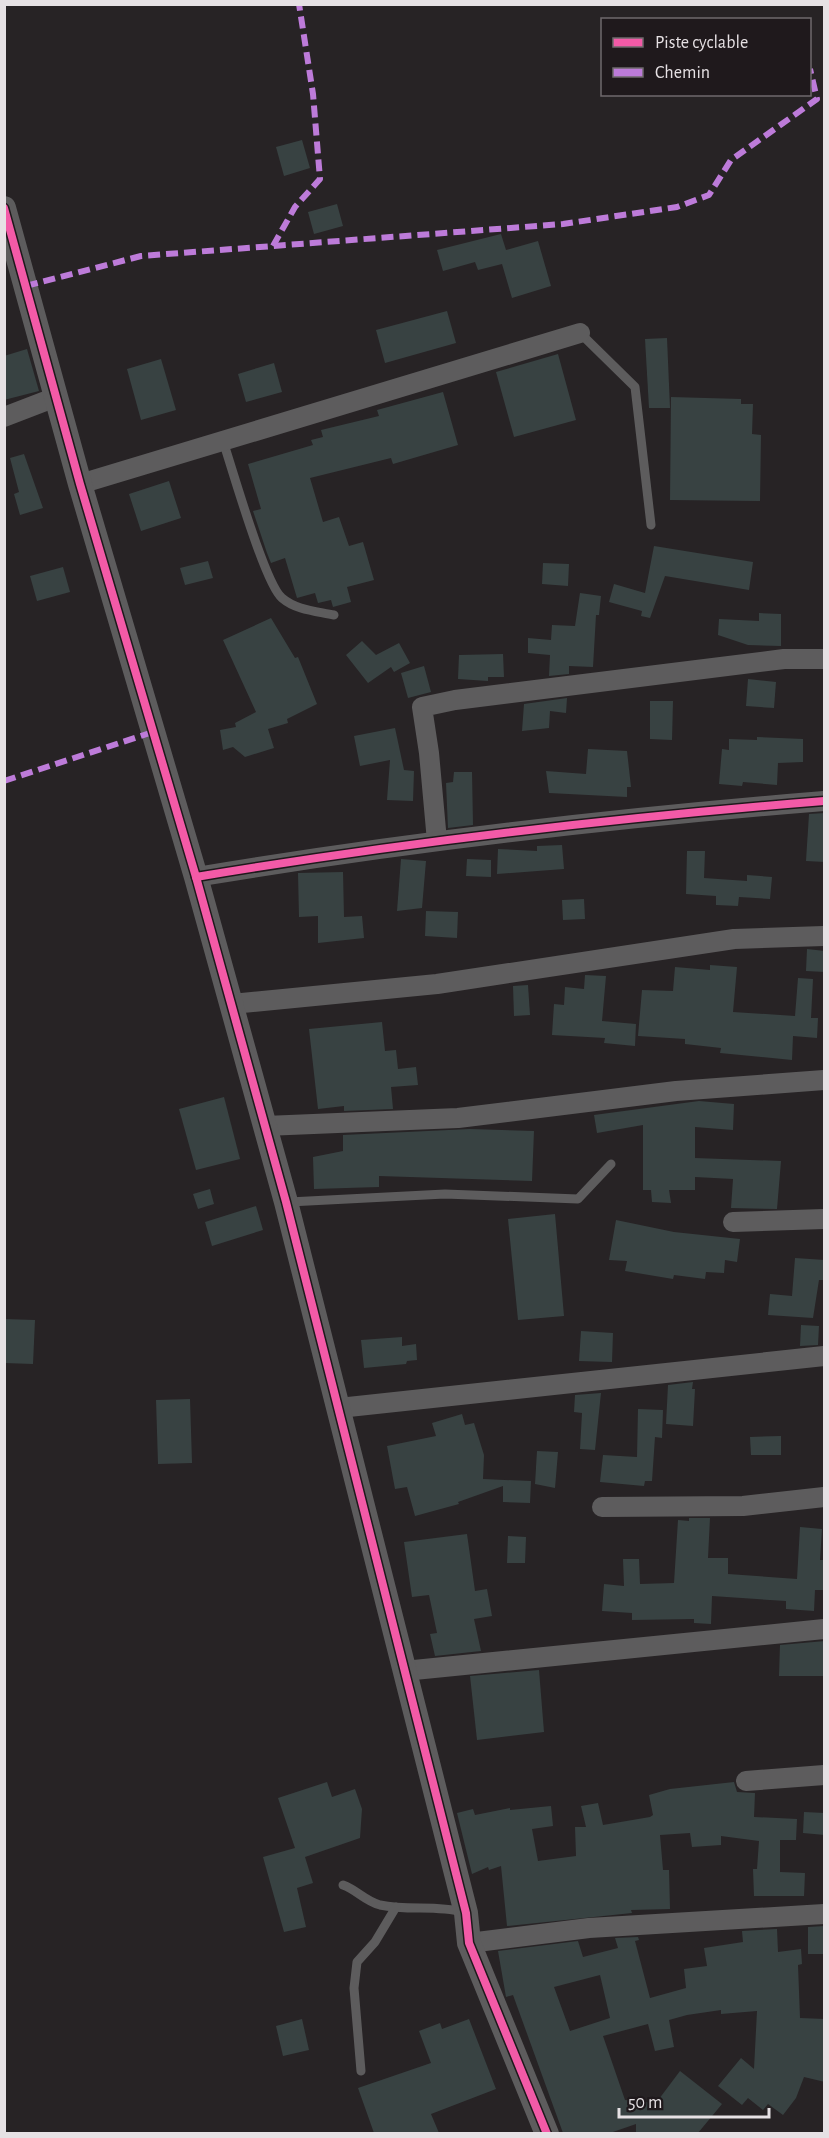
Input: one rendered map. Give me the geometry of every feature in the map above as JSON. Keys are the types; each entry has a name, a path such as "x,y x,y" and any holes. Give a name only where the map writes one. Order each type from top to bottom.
{"street":[{"path":"4,208 80,484 196,877 286,1202 466,1913 469,1943 547,2133"},
{"path":"80,484 580,333"},
{"path":"4,417 56,397"},
{"path":"436,841 429,753 422,707 455,700 772,660 825,659"},
{"path":"196,877 436,841 683,813 825,801"},
{"path":"232,1005 436,984 734,939 825,936"},
{"path":"265,1126 459,1118 676,1091 825,1080"},
{"path":"733,1222 825,1218"},
{"path":"339,1408 825,1356"},
{"path":"602,1508 743,1506 825,1497"},
{"path":"404,1671 825,1629"},
{"path":"746,1781 825,1774"},
{"path":"469,1943 589,1928 825,1914"}],"lane":[{"path":"580,333 635,387 651,525"},
{"path":"223,441 263,559 279,596 295,607 334,615"},
{"path":"286,1202 445,1194 578,1199 611,1164"},
{"path":"343,1885 368,1901 424,1910 446,1908 466,1913"},
{"path":"361,2071 354,1988 357,1962 375,1942 396,1906"}],"building":[{"path":"302,140 310,168 284,176 276,147"},
{"path":"337,204 343,226 314,234 308,212"},
{"path":"501,234 506,250 538,241 551,286 512,298 502,264 478,270 475,262 443,271 437,250"},
{"path":"447,311 456,343 385,363 376,330"},
{"path":"667,338 670,408 649,408 645,339"},
{"path":"27,349 39,391 4,400 4,356"},
{"path":"558,354 576,420 514,437 496,372"},
{"path":"161,359 176,410 141,420 127,369"},
{"path":"274,363 282,392 246,402 238,374"},
{"path":"443,392 458,445 393,464 391,458 310,478 323,522 339,517 349,546 363,542 374,580 347,587 351,602 333,607 331,600 318,603 315,593 297,598 285,558 271,563 267,553 253,511 261,509 248,464 313,445 311,440 323,437 321,430 379,416 377,410"},
{"path":"671,397 741,399 741,404 753,404 752,434 761,435 760,501 670,500"},
{"path":"24,454 43,508 20,515 14,494 19,492 10,458"},
{"path":"169,481 181,518 141,531 129,494"},
{"path":"654,546 753,562 749,590 665,576 650,618 641,616 642,611 609,602 614,584 645,593"},
{"path":"208,561 213,578 185,585 180,568"},
{"path":"543,563 569,564 568,586 542,584"},
{"path":"63,567 70,592 37,601 30,576"},
{"path":"580,593 601,596 599,615 596,615 593,667 569,666 569,674 549,676 550,655 528,653 528,638 551,640 552,625 575,626"},
{"path":"759,613 781,614 781,646 748,645 718,635 719,619 759,621"},
{"path":"271,618 295,658 298,657 317,704 287,719 288,723 268,729 274,748 245,757 233,747 223,750 220,730 236,727 235,723 256,712 223,640"},
{"path":"362,641 376,655 399,643 410,663 394,672 391,667 368,683 346,655"},
{"path":"503,654 504,677 488,677 488,681 458,679 459,655"},
{"path":"424,666 431,692 408,698 401,673"},
{"path":"748,679 776,682 774,708 746,706"},
{"path":"567,698 566,713 550,711 549,728 522,731 524,704"},
{"path":"650,701 673,701 672,740 650,739"},
{"path":"395,728 404,770 414,771 413,801 387,800 390,760 360,766 354,736"},
{"path":"757,737 803,739 803,762 778,763 777,785 743,782 742,786 719,784 722,749 729,750 729,739 757,740"},
{"path":"588,749 627,751 631,787 627,787 627,797 549,793 546,771 586,774"},
{"path":"454,772 472,772 473,825 448,828 446,783 453,782"},
{"path":"825,813 825,862 806,861 809,814"},
{"path":"562,845 564,869 497,874 498,849 537,851 537,846"},
{"path":"687,851 705,851 704,878 747,881 747,875 772,877 770,899 739,897 738,906 716,905 716,896 686,894"},
{"path":"401,859 426,861 422,908 397,911"},
{"path":"467,859 491,860 491,877 466,876"},
{"path":"343,872 344,917 362,916 364,938 318,943 318,916 299,917 298,873"},
{"path":"584,899 585,919 563,920 562,900"},
{"path":"426,911 458,912 457,938 425,936"},
{"path":"807,949 825,951 825,972 806,971"},
{"path":"710,965 737,967 733,1012 795,1016 798,978 813,979 811,1018 818,1018 817,1038 793,1036 792,1060 720,1053 721,1048 685,1044 685,1039 638,1036 642,990 673,991 675,967 710,970"},
{"path":"585,975 606,976 602,1021 636,1024 635,1046 604,1043 605,1038 552,1035 554,1004 564,1005 565,987 584,989"},
{"path":"528,985 530,1015 514,1016 513,986"},
{"path":"382,1022 385,1051 396,1050 398,1069 416,1067 418,1085 391,1087 393,1109 344,1111 344,1106 318,1109 309,1029"},
{"path":"224,1097 240,1159 196,1170 179,1109"},
{"path":"699,1101 734,1104 733,1130 695,1127 695,1158 781,1161 777,1209 731,1208 733,1179 695,1177 695,1190 669,1190 671,1203 652,1202 651,1190 643,1190 643,1125 597,1133 594,1115"},
{"path":"470,1129 534,1131 532,1181 379,1176 379,1187 314,1189 313,1157 343,1151 343,1135"},
{"path":"210,1189 214,1204 198,1209 193,1194"},
{"path":"256,1206 263,1230 212,1246 205,1222"},
{"path":"555,1214 564,1316 518,1320 508,1219"},
{"path":"616,1220 674,1232 740,1239 737,1262 725,1260 724,1273 706,1272 705,1279 674,1275 673,1279 625,1271 627,1261 609,1260"},
{"path":"795,1258 825,1260 825,1280 819,1280 813,1318 768,1315 770,1294 792,1296"},
{"path":"4,1319 35,1320 33,1364 4,1363"},
{"path":"801,1325 819,1326 818,1345 800,1346"},
{"path":"581,1331 613,1333 612,1362 579,1361"},
{"path":"402,1337 402,1346 416,1344 417,1360 407,1361 406,1364 364,1368 361,1340"},
{"path":"693,1382 692,1389 695,1389 693,1426 666,1424 668,1385"},
{"path":"601,1393 595,1450 580,1449 582,1413 574,1412 575,1395"},
{"path":"190,1399 192,1463 158,1464 156,1400"},
{"path":"638,1409 663,1410 662,1438 655,1437 652,1481 645,1481 644,1486 600,1482 603,1455 637,1457"},
{"path":"462,1414 465,1425 474,1423 484,1455 483,1479 531,1481 530,1503 503,1502 503,1486 458,1502 459,1504 415,1516 407,1487 395,1489 387,1446 436,1436 432,1423"},
{"path":"781,1436 781,1455 751,1455 750,1437"},
{"path":"537,1451 558,1452 555,1488 535,1484"},
{"path":"689,1518 710,1518 708,1558 728,1558 728,1574 797,1579 800,1527 822,1529 820,1560 825,1560 825,1590 815,1590 814,1611 786,1609 786,1601 712,1596 711,1624 694,1623 694,1619 632,1620 632,1613 602,1611 604,1584 624,1586 623,1559 639,1559 640,1584 674,1583 678,1520 689,1521"},
{"path":"467,1534 475,1591 487,1589 492,1616 474,1619 481,1651 435,1656 430,1634 437,1633 429,1595 412,1597 404,1542"},
{"path":"508,1536 526,1537 525,1563 507,1563"},
{"path":"825,1641 825,1676 779,1676 780,1645"},
{"path":"539,1670 544,1732 477,1740 470,1676"},
{"path":"327,1782 332,1797 355,1789 362,1809 360,1838 305,1857 313,1883 297,1888 306,1927 284,1932 263,1857 295,1848 278,1798"},
{"path":"734,1782 737,1792 755,1793 754,1817 797,1819 796,1840 780,1840 780,1872 805,1873 804,1896 754,1896 753,1869 757,1869 759,1841 721,1836 721,1845 692,1847 690,1833 660,1835 663,1870 669,1870 670,1909 631,1910 632,1913 507,1926 501,1866 489,1870 488,1867 472,1874 457,1813 473,1809 475,1815 510,1808 510,1810 551,1806 553,1826 532,1829 538,1861 576,1856 575,1827 586,1827 581,1806 598,1803 603,1825 650,1817 653,1815 649,1795 670,1789"},
{"path":"804,1812 825,1813 825,1835 803,1833"},
{"path":"825,1926 825,1954 808,1954 808,1927"},
{"path":"777,1929 778,1952 801,1949 802,1964 798,1965 800,2018 825,2019 825,2082 804,2077 796,2098 783,2115 768,2104 763,2110 748,2098 742,2105 718,2086 741,2058 754,2069 757,2011 721,2014 721,2010 687,2015 669,2020 674,2047 655,2051 648,2024 603,2036 625,2100 656,2103 680,2071 722,2104 698,2133 636,2133 636,2124 610,2133 563,2133 513,1995 506,1997 498,1951 578,1941 583,1957 618,1948 615,1938 638,1937 639,1940 635,1941 650,1998 686,1988 684,1969 707,1966 704,1948 743,1942 742,1931","holes":["600,1975 610,2018 570,2031 554,1987"]},
{"path":"302,2019 309,2050 283,2056 276,2026"},
{"path":"469,2019 496,2089 431,2114 439,2133 374,2133 358,2088 431,2063 419,2031 440,2023 442,2029"}],"marked path":[{"path":"273,246 295,207 320,179 313,94 299,4"},
{"path":"26,286 141,256 563,224 677,207 709,195 731,160 817,99 811,73"},
{"path":"4,781 153,732"}],"cycle path":[{"path":"4,208 80,484 196,877 286,1202 466,1913 469,1943 547,2134"},
{"path":"196,877 274,864 510,832 824,801"}]}
